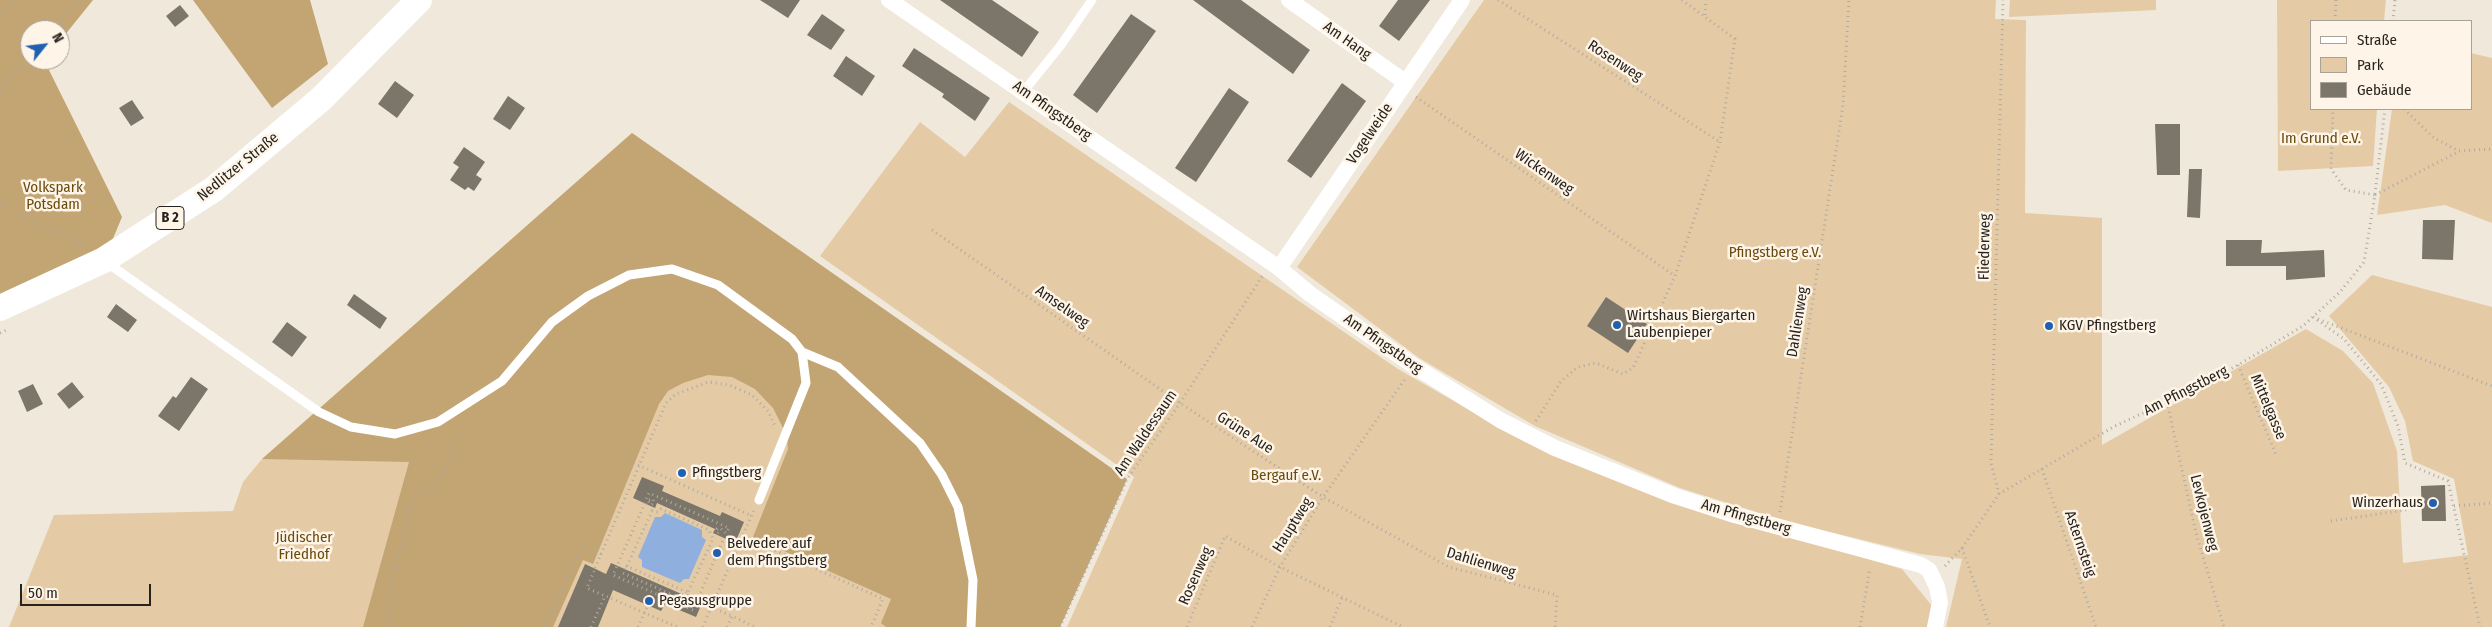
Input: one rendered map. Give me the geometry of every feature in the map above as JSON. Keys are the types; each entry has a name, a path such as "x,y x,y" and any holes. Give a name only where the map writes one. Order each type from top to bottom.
{"main road":[{"name":"Nedlitzer Straße","path":"0,308 214,189 321,99 419,0"}],"street":[{"name":"Am Pfingstberg","path":"889,0 1275,265 1310,294 1414,366 1500,420 1528,435 1675,496 1777,527 1921,565 1932,576"},
{"name":"Am Hang","path":"1289,0 1405,82"},
{"name":"Vogelweide","path":"1275,265 1462,0"},
{"path":"1932,576 1940,602 1935,627"}],"lane":[{"path":"1024,91 1061,45 1092,0"},
{"path":"96,254 319,412 351,427 395,434 438,422 502,381 552,322 588,296 629,275 672,269 718,285 792,339 802,352 838,367 920,443 942,475 958,508 973,580 971,627"},
{"path":"759,500 806,383 802,352"}],"path":[{"path":"0,20 16,0"},
{"name":"Rosenweg","path":"1498,0 1720,142"},
{"path":"1528,435 1561,381 1569,373 1587,364 1596,363 1622,374 1629,372 1633,368 1676,276 1720,142 1736,39 1682,0"},
{"path":"1705,16 1706,0"},
{"name":"Dahlienweg","path":"1777,527 1843,105 1849,0"},
{"name":"Fliederweg","path":"1999,494 1991,463 2003,0"},
{"path":"2335,20 2336,0"},
{"path":"2393,20 2395,0"},
{"path":"60,20 75,1"},
{"path":"0,91 20,68"},
{"name":"Wickenweg","path":"1405,82 1416,97 1676,276"},
{"path":"2333,110 2331,168 2346,190 2375,195 2459,152 2492,149"},
{"name":"Am Pfingstberg","path":"1932,576 1952,561 1999,494 2114,426 2168,402 2238,365 2303,326 2340,292 2364,262 2375,195 2385,110"},
{"path":"2405,110 2434,138 2459,152"},
{"path":"0,204 96,254"},
{"name":"Amselweg","path":"932,230 1180,403"},
{"path":"79,252 96,254"},
{"name":"Am Waldessaum","path":"1060,627 1127,479 1275,265"},
{"path":"2313,317 2492,386"},
{"path":"2313,317 2344,339 2381,384 2398,426 2405,463 2448,481 2480,627"},
{"name":"Mittelgasse","path":"2238,365 2277,457"},
{"name":"Hauptweg","path":"1252,627 1280,567 1323,497 1414,366"},
{"path":"677,627 587,588 666,403 676,394 709,382 730,385 752,395 768,411 777,431 781,448"},
{"name":"Levkojenweg","path":"2168,402 2196,533 2224,627"},
{"name":"Grüne Aue","path":"1180,403 1323,497"},
{"path":"394,627 387,609 410,506 439,480 454,457 438,422"},
{"path":"638,465 752,516 702,627"},
{"name":"Asternsteig","path":"2042,469 2096,627"},
{"path":"659,498 729,528 726,533 718,528 718,533 721,532 725,536 693,610 613,574 649,493 676,505"},
{"name":"Dahlienweg","path":"1323,497 1449,567 1557,595 1555,627"},
{"path":"2454,506 2492,503"},
{"path":"661,509 709,530 713,539 688,592 686,601 623,573 652,512 658,512 661,509"},
{"path":"2330,521 2406,510"},
{"path":"743,536 883,599 871,627"},
{"name":"Rosenweg","path":"1187,627 1225,536 1280,567"},
{"path":"545,627 582,545 601,554"},
{"path":"1962,548 1990,627"},
{"path":"1860,627 1872,552"},
{"path":"627,566 658,582 688,592"},
{"path":"1280,567 1403,627"},
{"path":"591,627 605,596"},
{"path":"1330,627 1342,598"},
{"path":"638,627 648,605"},
{"path":"711,607 755,627"},
{"path":"727,627 732,616"},
{"path":"463,627 492,627"}],"green space":[{"name":"Volkspark Potsdam","path":"0,0 93,0 70,29 70,20 20,20 20,70 49,70 122,217 104,260 0,308"},
{"path":"193,0 310,0 328,64 272,108"},
{"name":"Pfingstberg e.V.","path":"1484,0 1996,0 1995,19 2026,20 2025,213 2102,218 2102,445 2306,329 2343,351 2373,383 2397,451 2403,563 2468,555 2454,479 2413,461 2405,421 2389,387 2329,316 2372,275 2492,307 2492,627 1946,627 1962,559 1920,554 1785,521 1680,488 1535,426 1419,358 1297,267"},
{"path":"2010,0 2156,0 2156,10 2009,17"},
{"name":"Im Grund e.V.","path":"2277,0 2386,0 2384,20 2310,20 2310,110 2377,110 2373,166 2278,171"},
{"path":"2472,53 2492,58 2492,223 2445,205 2377,215 2392,110 2472,110"},
{"name":"Bergauf e.V.","path":"1009,102 1398,369 1525,442 1672,502 1902,569 1932,606 1928,627 1067,627 1134,477 820,256 920,122 965,157"},
{"name":"Jüdischer Friedhof","path":"632,133 1127,479 1060,627 9,627 54,515 233,511 243,482 262,459"},
{"path":"632,133 1127,479 1060,627 886,627 881,623 891,599 753,537 788,449 787,436 773,408 755,389 732,377 708,375 683,383 668,391 659,404 593,564 583,560 553,627 363,627 409,462 262,459"}],"water":[{"path":"665,513 702,530 702,537 706,540 689,579 684,579 680,583 642,567 642,560 638,557 655,517 661,517"}],"building":[{"path":"760,0 800,0 788,18"},
{"path":"940,0 992,0 1039,32 1022,57"},
{"path":"1193,0 1241,0 1310,50 1293,74"},
{"path":"1398,0 1430,0 1399,41 1379,26"},
{"path":"180,5 189,16 175,27 166,16"},
{"path":"822,14 845,30 831,50 807,35"},
{"path":"1131,14 1156,31 1097,113 1073,95"},
{"path":"914,48 990,98 975,121 942,97 944,94 902,66"},
{"path":"846,56 875,76 862,96 833,76"},
{"path":"395,81 414,95 397,118 378,104"},
{"path":"1342,83 1366,101 1311,178 1287,161"},
{"path":"1229,88 1249,102 1196,182 1175,168"},
{"path":"508,96 525,108 510,130 493,119"},
{"path":"132,100 144,118 131,126 119,108"},
{"path":"2155,124 2180,124 2180,175 2157,175"},
{"path":"464,147 485,162 476,175 482,179 474,191 468,187 465,190 450,180 459,167 453,163"},
{"path":"2189,169 2202,169 2200,218 2187,217"},
{"path":"2423,220 2455,220 2453,260 2422,259"},
{"path":"2226,240 2262,240 2261,253 2324,250 2325,277 2286,280 2286,266 2226,266"},
{"path":"354,294 387,318 380,329 347,305"},
{"name":"Wirtshaus Biergarten Laubenpieper","path":"1606,297 1647,324 1628,353 1587,326"},
{"path":"116,304 137,320 128,332 107,317"},
{"path":"287,322 307,337 292,357 272,342"},
{"path":"191,377 208,389 179,431 158,416 173,396 176,398"},
{"path":"72,382 84,397 69,409 57,394"},
{"path":"33,384 43,404 27,412 18,391"},
{"path":"642,477 664,486 662,491 720,516 722,512 744,522 735,543 713,533 715,529 657,503 655,508 633,498"},
{"name":"Winzerhaus","path":"2445,485 2446,521 2422,521 2421,486"},
{"path":"611,563 702,603 696,617 665,604 661,611 613,590 598,627 558,627 585,564 606,574"}],"place":[{"name":"Wirtshaus Biergarten Laubenpieper","path":"1617,325"},
{"name":"KGV Pfingstberg","path":"2049,326"},
{"name":"Pfingstberg","path":"682,473"},
{"name":"Winzerhaus","path":"2433,503"},
{"name":"Belvedere auf dem Pfingstberg","path":"717,553"},
{"name":"Pegasusgruppe","path":"649,601"}]}
